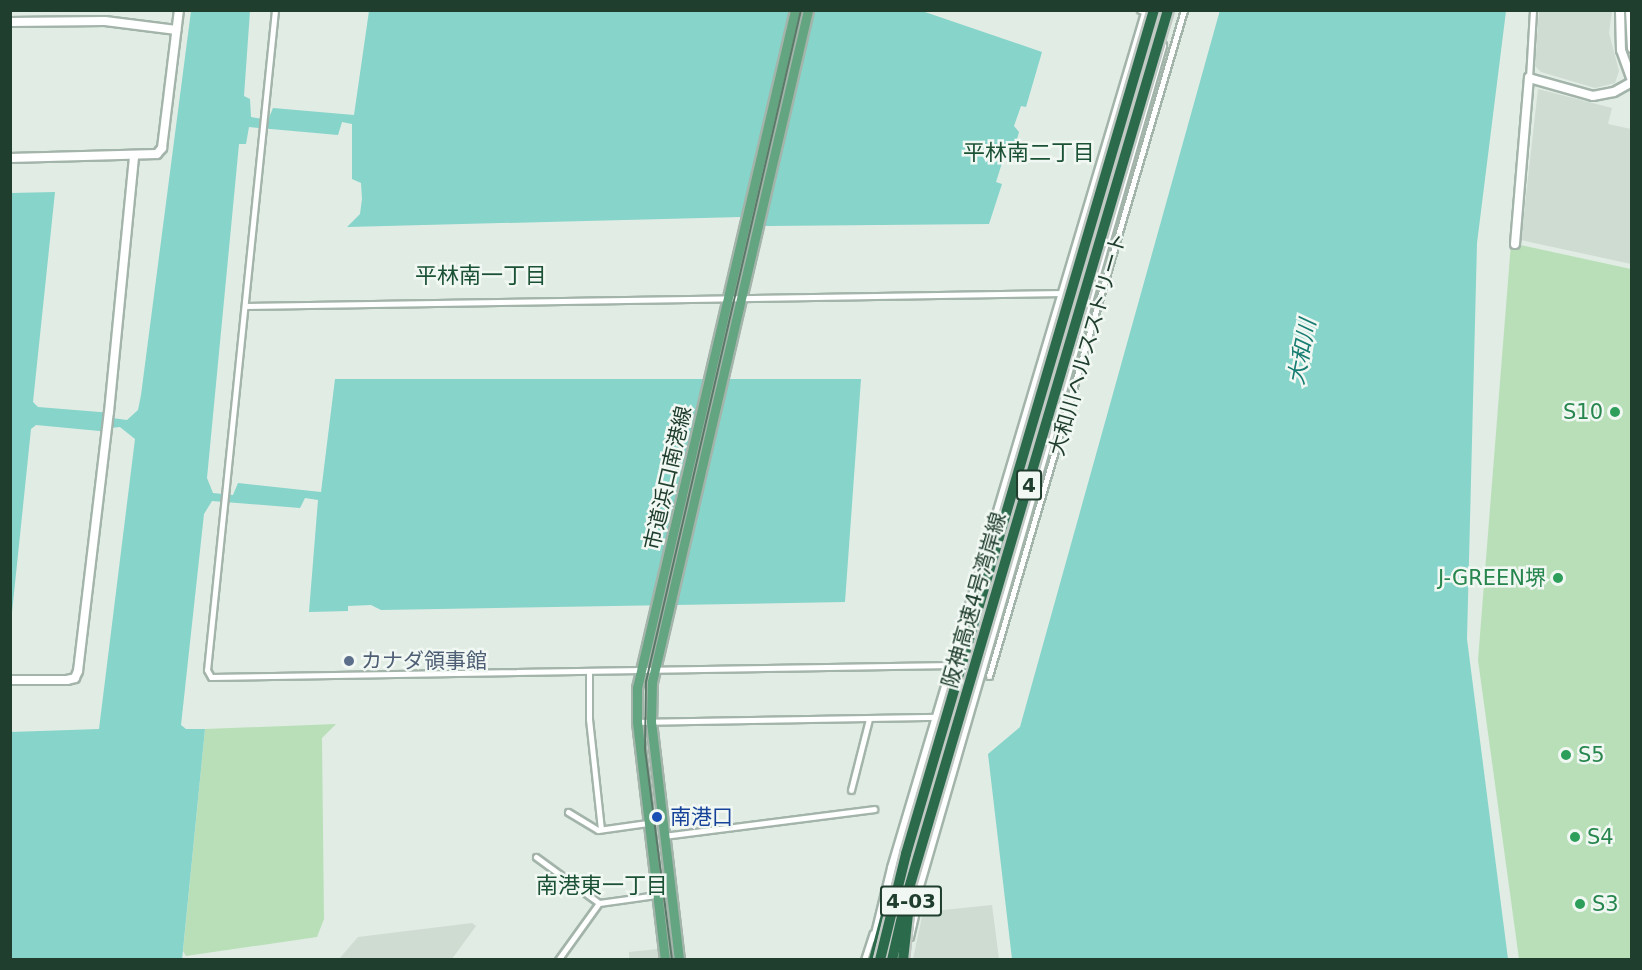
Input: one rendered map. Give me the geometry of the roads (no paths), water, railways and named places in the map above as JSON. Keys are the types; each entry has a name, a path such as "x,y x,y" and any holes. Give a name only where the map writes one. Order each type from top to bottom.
{"highway":[{"name":"阪神高速4号湾岸線","path":"880,960 906,854 1147,11"},
{"name":"阪神高速4号湾岸線","path":"892,960 923,843 1168,14"},
{"name":"4-03","path":"904,960 923,843"},
{"name":"4-03","path":"873,960 906,854"}],"main road":[{"name":"市道浜口南港線","path":"665,960 636,722 641,670 795,10"},
{"name":"市道浜口南港線","path":"679,960 651,722 655,670 808,10"}],"street":[{"path":"10,158 153,156 162,148 178,10"},
{"path":"275,10 207,670 212,677 953,665 976,682"},
{"name":"大和川ヘルスストリート","path":"989,676 1184,10"},
{"path":"1515,244 1533,10"},
{"path":"1528,78 1593,96 1614,92 1632,82 1621,50 1620,10"},
{"path":"1630,10 1632,48"},
{"path":"864,960 879,917 1147,11 1168,14 1152,88 939,810 904,960"},
{"path":"10,22 105,21 176,30"},
{"path":"10,680 67,680 75,678 78,671 107,434 134,157"},
{"path":"245,306 742,300 1063,293 1090,300"},
{"path":"589,671 589,719 601,829"},
{"path":"636,722 938,717"},
{"path":"850,790 869,719"},
{"path":"664,836 874,809"},
{"path":"567,812 601,829 648,824"},
{"path":"536,857 599,903 657,895"},
{"path":"558,960 599,903"},
{"path":"873,960 879,917"}],"water":[{"name":"大和川","path":"1220,10 1506,11 1477,243 1467,639 1508,959 1012,959 988,754 1020,727"},
{"path":"191,11 250,11 244,96 250,99 251,117 268,120 273,108 354,115 369,11 922,11 1042,52 1026,107 1021,106 1014,126 1019,132 1015,146 1008,144 996,182 1002,184 989,224 767,226 741,217 347,227 360,214 362,199 361,183 352,179 352,124 342,122 338,135 249,127 246,144 239,144 207,478 213,493 233,495 238,483 321,492 335,379 861,379 845,602 381,610 371,605 348,606 348,611 309,612 318,500 305,498 300,508 212,501 204,514 181,725 186,729 205,729 182,960 11,959 11,732 99,729 135,439 120,427 111,428 110,432 36,425 31,429 11,622 11,193 55,192 33,402 38,407 112,413 112,418 127,420 138,410 141,395"}],"tram line":[{"path":"672,960 645,750 646,682 801,10"}],"place":[{"name":"S10","path":"1615,412"},
{"name":"J-GREEN堺","path":"1558,578"},
{"name":"カナダ領事館","path":"349,661"},
{"name":"S5","path":"1566,755"},
{"name":"南港口","path":"657,817"},
{"name":"S4","path":"1575,837"},
{"name":"S3","path":"1580,904"}],"district":[{"name":"平林南二丁目","path":"1029,153"},
{"name":"平林南一丁目","path":"481,276"},
{"name":"南港東一丁目","path":"602,886"}]}
